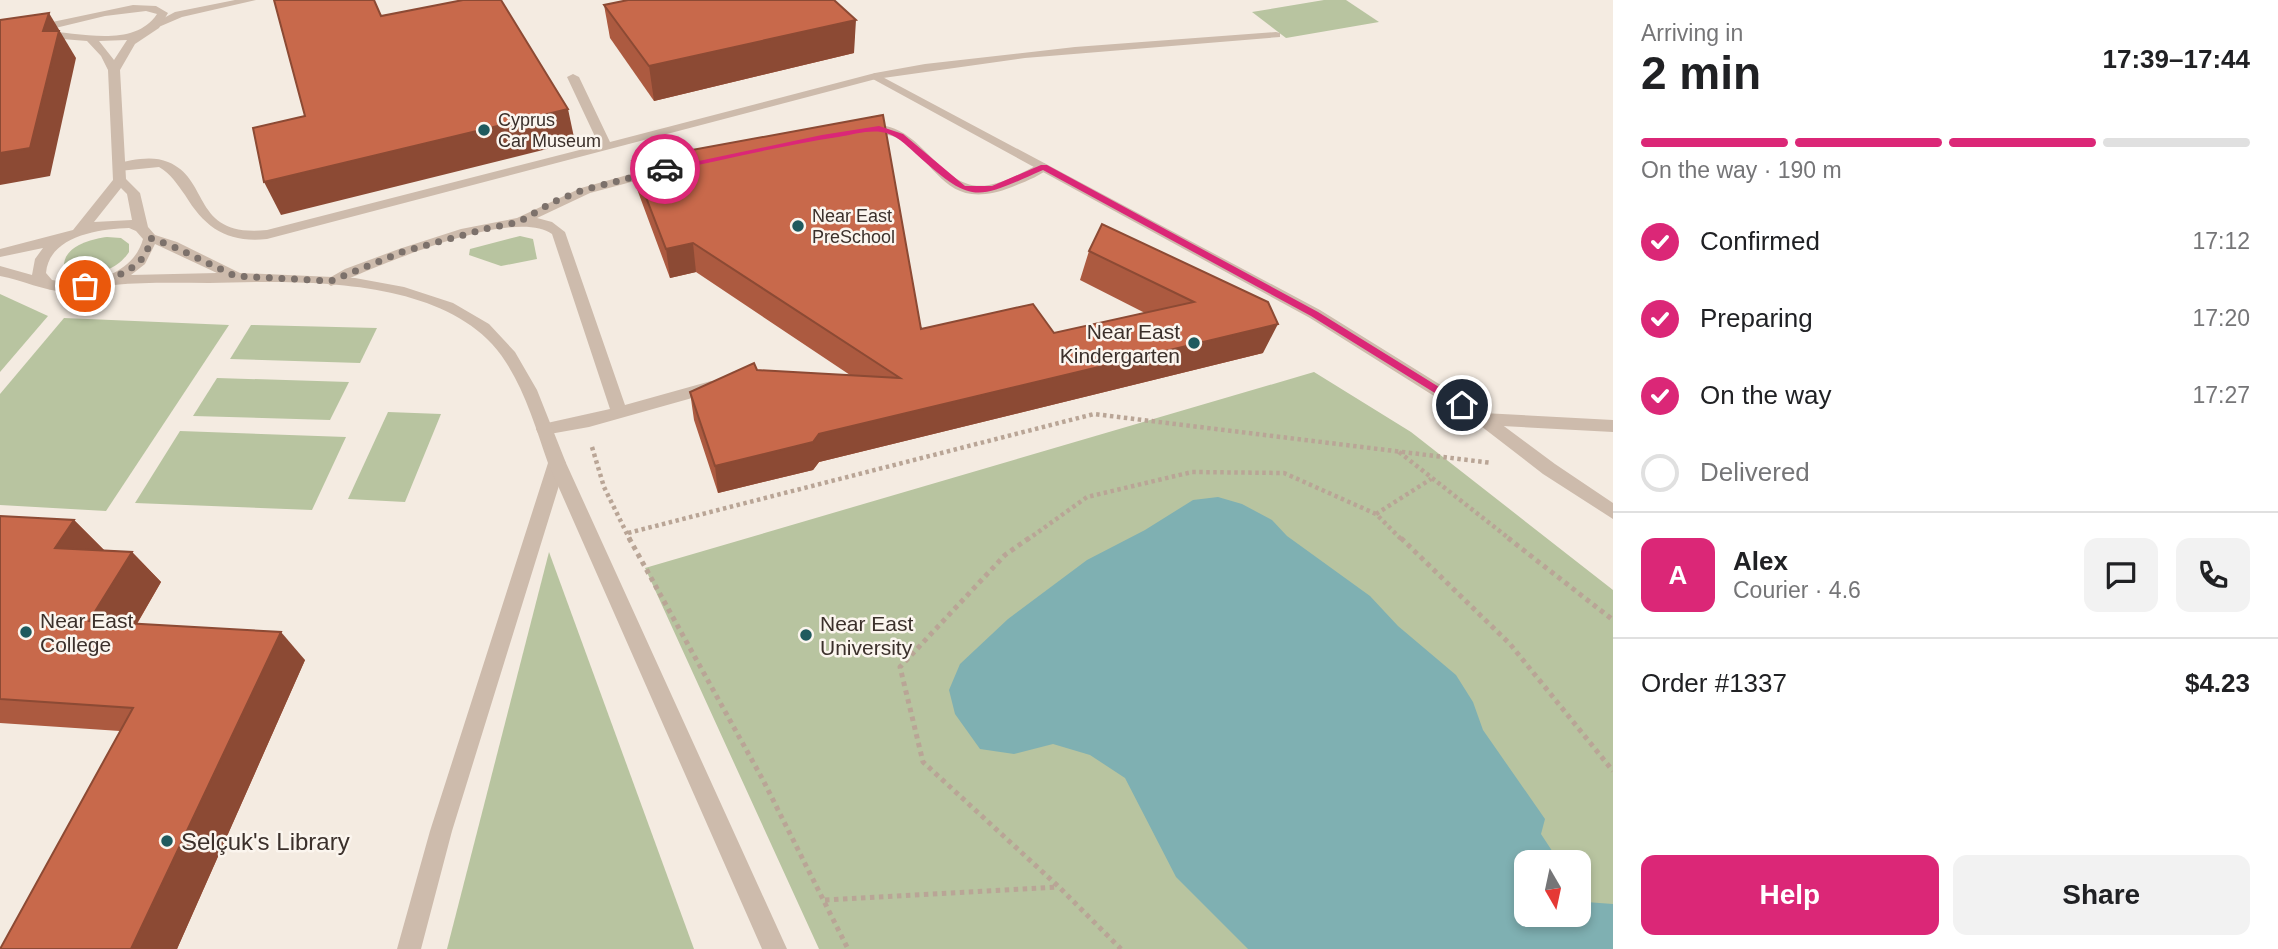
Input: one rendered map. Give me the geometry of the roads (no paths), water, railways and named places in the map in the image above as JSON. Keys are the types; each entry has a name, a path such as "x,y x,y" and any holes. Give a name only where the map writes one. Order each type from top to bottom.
{"street":[{"path":"5,35 55,34 117,39 149,29 178,14 251,0"},
{"path":"108,280 136,265 150,247 132,193 120,173 114,70 106,55 77,32 76,27 102,5 132,1 161,8 201,9"},
{"path":"114,70 131,42 161,19 161,8"},
{"path":"5,35 88,15"},
{"path":"79,231 120,173 162,164 176,170 192,200 210,221 232,234 254,235 323,221 875,76 939,64 1077,50 1276,35"},
{"path":"875,76 1315,314 1483,419 1549,469 1613,512"},
{"path":"573,77 605,145"},
{"path":"850,133 891,130 963,188 994,188 1044,167"},
{"path":"519,222 553,202 583,190 667,169"},
{"path":"331,281 402,252 485,229 519,222 541,222 558,232 620,412"},
{"path":"46,282 39,274 39,262 48,250 79,231 114,223 146,233 235,276"},
{"path":"0,253 63,239"},
{"path":"0,271 63,287 85,286 108,280 235,276 331,281 399,291 432,300 485,328 506,352 524,381 557,463 775,949"},
{"path":"544,429 589,421 714,386"},
{"path":"1483,419 1613,426"},
{"path":"409,949 441,831 557,463"}],"water":[{"path":"1218,497 1242,504 1272,520 1287,536 1370,596 1398,626 1456,675 1473,702 1483,730 1545,819 1541,834 1551,850 1514,850 1514,928 1591,928 1591,902 1613,904 1613,949 1248,949 1176,877 1125,778 1090,755 1053,744 1014,754 980,749 955,714 949,690 960,664 1008,619 1087,560 1145,530 1193,500"}],"place":[{"name":"Cyprus Car Museum","path":"484,130"},
{"name":"Near East PreSchool","path":"798,226"},
{"name":"Near East Kindergarten","path":"1194,343"},
{"name":"Near East College","path":"26,632"},
{"name":"Near East University","path":"806,635"},
{"name":"Selçuk's Library","path":"167,841"}]}
